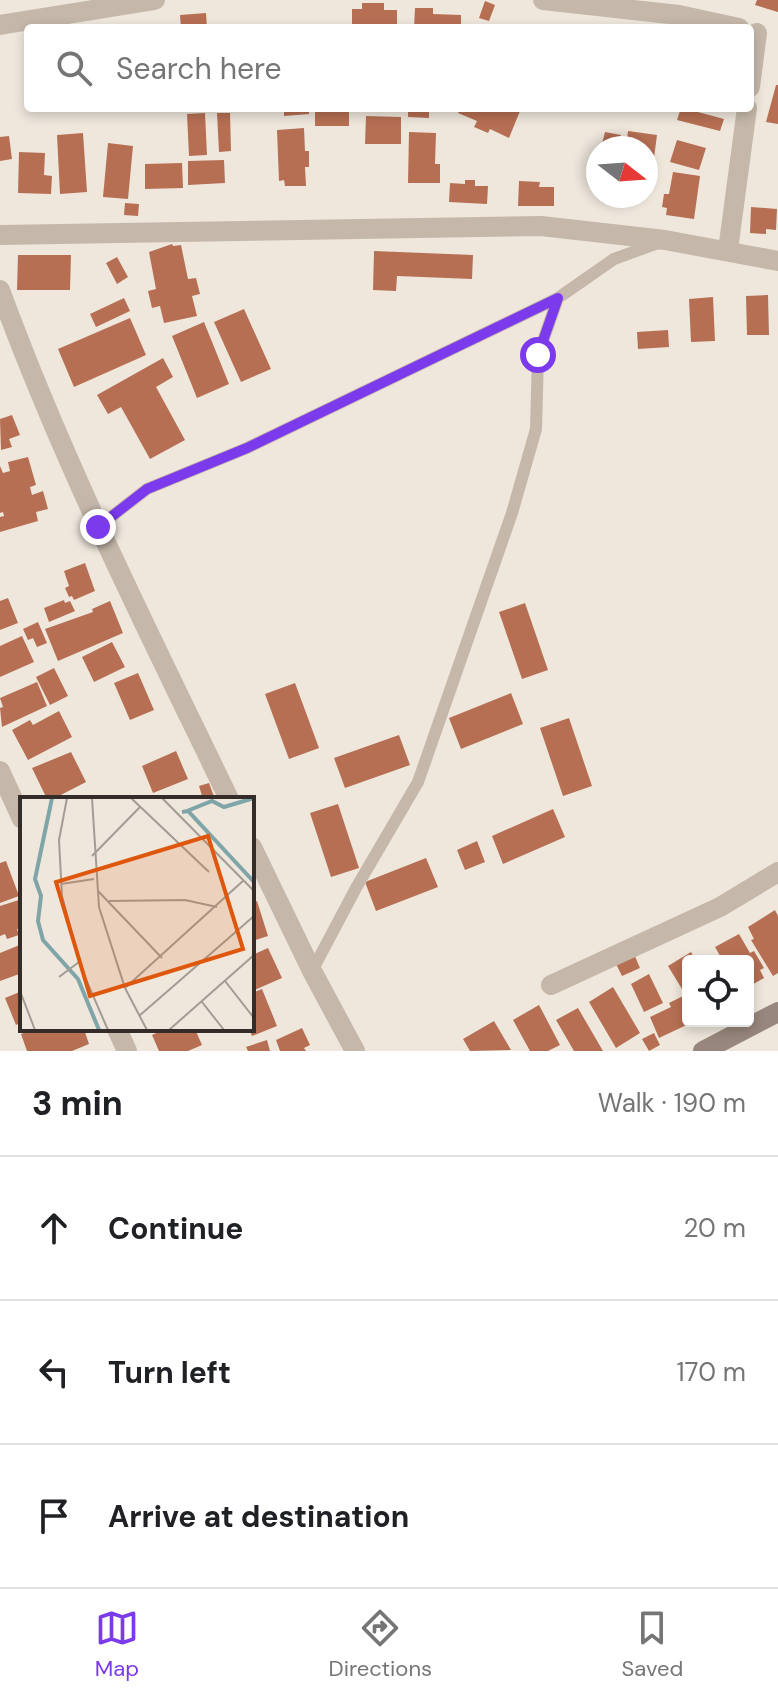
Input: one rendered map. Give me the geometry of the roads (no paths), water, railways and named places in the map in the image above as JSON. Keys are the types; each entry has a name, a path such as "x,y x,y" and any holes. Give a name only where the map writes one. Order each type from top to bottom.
{"street":[{"path":"0,25 155,0"},
{"path":"543,0 679,15 718,24"},
{"path":"754,32 778,37"},
{"path":"728,250 746,112"},
{"path":"0,235 541,226 665,240 778,261"},
{"path":"0,290 32,377 98,527 228,797"},
{"path":"0,771 20,815"},
{"path":"254,851 355,1051"},
{"path":"551,985 720,907 778,872"},
{"path":"703,1051 778,1012"},
{"path":"118,1031 127,1051"}],"lane":[{"path":"98,527 147,489 247,448 558,298 614,259 665,240"},
{"path":"312,971 418,782 512,513 536,429 538,355 558,298"}]}
